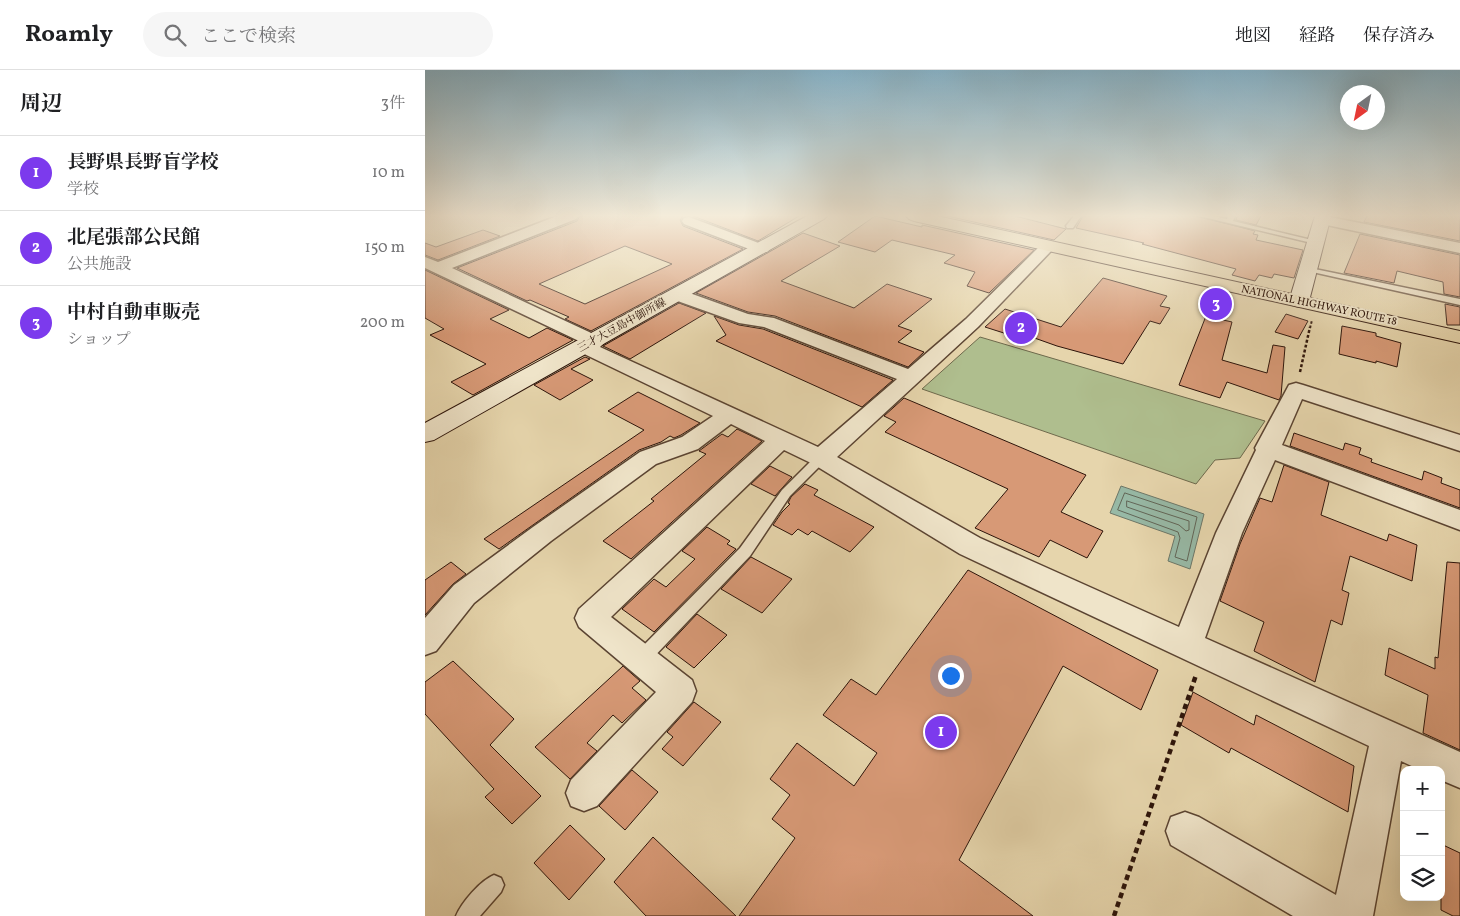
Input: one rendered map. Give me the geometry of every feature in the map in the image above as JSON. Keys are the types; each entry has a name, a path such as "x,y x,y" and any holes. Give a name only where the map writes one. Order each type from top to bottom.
{"highway":[{"name":"NATIONAL HIGHWAY ROUTE 18","path":"1090,255 1460,337"}],"main road":[{"name":"三才大豆島中御所線","path":"425,434 750,255"},
{"path":"1307,303 1308,269 1312,255"}],"street":[{"path":"425,281 437,267 467,255"},
{"path":"821,458 972,323 1038,255"},
{"path":"437,267 729,415 821,458 970,546 1460,770"},
{"path":"678,295 745,318 768,322 912,378"},
{"path":"1196,649 1229,532 1296,390 1460,443"},
{"path":"425,641 464,594 542,534 648,458 690,443 729,415"},
{"path":"584,793 680,691 590,618 781,439"},
{"path":"1267,448 1460,520"},
{"path":"1351,916 1388,737"},
{"path":"1185,831 1333,916"}],"lane":[{"path":"1308,269 1460,302"},
{"path":"641,659 745,552 786,493 821,458"},
{"path":"466,916 494,885"}],"path":[{"path":"1296,390 1307,303"},
{"path":"1114,916 1196,649"}],"shaded area":[{"path":"980,337 1265,421 1240,458 1215,460 1196,484 922,389"}],"water":[{"path":"1121,486 1204,514 1190,569 1168,561 1175,536 1110,513"}],"building":[{"path":"426,255 450,255 438,260"},
{"path":"489,255 604,255 539,284 585,304 672,264 650,255 731,255 591,331 565,319 569,317 530,300 527,301 457,268"},
{"path":"763,255 824,255 781,281 854,308 887,284 932,299 898,326 912,331 898,342 924,352 908,367 775,316 748,312 696,293"},
{"path":"954,255 1028,255 989,293 967,286 975,272 944,263"},
{"path":"1185,255 1301,255 1294,278 1274,274 1272,278 1259,275 1255,281 1232,275 1236,269"},
{"path":"1351,255 1460,255 1460,297 1444,294 1443,282 1397,271 1394,283 1344,273"},
{"path":"425,270 509,310 490,319 529,338 547,328 573,340 473,395 451,382 486,364 430,335 444,329 425,318"},
{"path":"1103,278 1167,296 1160,306 1170,308 1160,324 1150,321 1123,364 1057,346 1012,330 1007,334 985,327 1005,309 1061,327"},
{"path":"679,303 706,313 630,359 603,346"},
{"path":"1445,304 1460,307 1460,325 1447,325"},
{"path":"1286,314 1308,321 1298,339 1275,332"},
{"path":"714,316 739,325 763,329 893,380 862,407 716,341 726,335"},
{"path":"1206,316 1232,322 1222,360 1267,373 1273,345 1285,347 1281,396 1279,400 1227,382 1220,398 1179,385"},
{"path":"1342,326 1376,333 1376,336 1401,343 1397,367 1339,354"},
{"path":"585,357 590,359 571,369 593,380 560,400 534,385"},
{"path":"638,392 700,423 681,435 674,438 670,436 661,442 639,450 499,549 484,539 644,430 608,411"},
{"path":"904,398 1086,475 1061,512 1103,531 1087,558 1050,540 1039,557 975,528 1008,489 885,432 896,422 884,416"},
{"path":"737,429 762,441 631,559 603,541 654,501 651,499 706,454 699,451 722,434 728,437"},
{"path":"1294,433 1343,450 1345,443 1361,448 1359,454 1372,459 1371,462 1422,480 1424,471 1442,478 1441,483 1460,490 1460,508 1290,446"},
{"path":"1284,465 1329,482 1321,515 1387,541 1389,534 1417,545 1412,581 1350,556 1342,590 1349,593 1342,625 1331,620 1315,682 1254,651 1264,622 1220,601 1240,544 1260,498 1272,502"},
{"path":"770,466 792,477 775,496 751,484"},
{"path":"805,484 818,490 814,495 874,527 850,552 812,531 808,535 798,529 792,535 773,525 790,504 788,503 791,497"},
{"path":"707,527 730,541 727,544 736,549 654,632 622,609 654,579 666,587 695,559 682,551"},
{"path":"751,557 792,579 762,613 721,589"},
{"path":"451,562 466,574 453,584 425,615 425,580"},
{"path":"1447,562 1460,563 1460,750 1423,733 1428,695 1385,675 1389,648 1435,669 1435,657 1438,658"},
{"path":"968,570 1158,670 1141,710 1063,666 959,860 1033,916 739,916 795,838 772,819 790,795 770,779 797,743 854,786 877,753 823,715 851,679 876,695"},
{"path":"697,614 727,635 694,668 666,647"},
{"path":"453,661 514,719 490,745 541,796 512,824 485,797 494,789 425,714 425,682"},
{"path":"623,666 640,681 632,688 646,700 622,723 613,715 587,743 597,751 570,779 535,747"},
{"path":"1193,692 1254,725 1256,715 1354,766 1348,812 1231,748 1229,753 1181,725"},
{"path":"694,702 721,722 683,766 662,749 673,737 667,732"},
{"path":"632,770 658,792 625,830 599,806"},
{"path":"570,825 605,859 569,900 534,863"},
{"path":"653,837 736,916 646,916 614,882"},
{"path":"1445,846 1460,853 1460,916 1453,916 1441,910 1441,901 1445,901"}],"place":[{"name":"中村自動車販売","path":"1216,304"},
{"name":"北尾張部公民館","path":"1021,328"},
{"name":"長野県長野盲学校","path":"941,732"}]}
